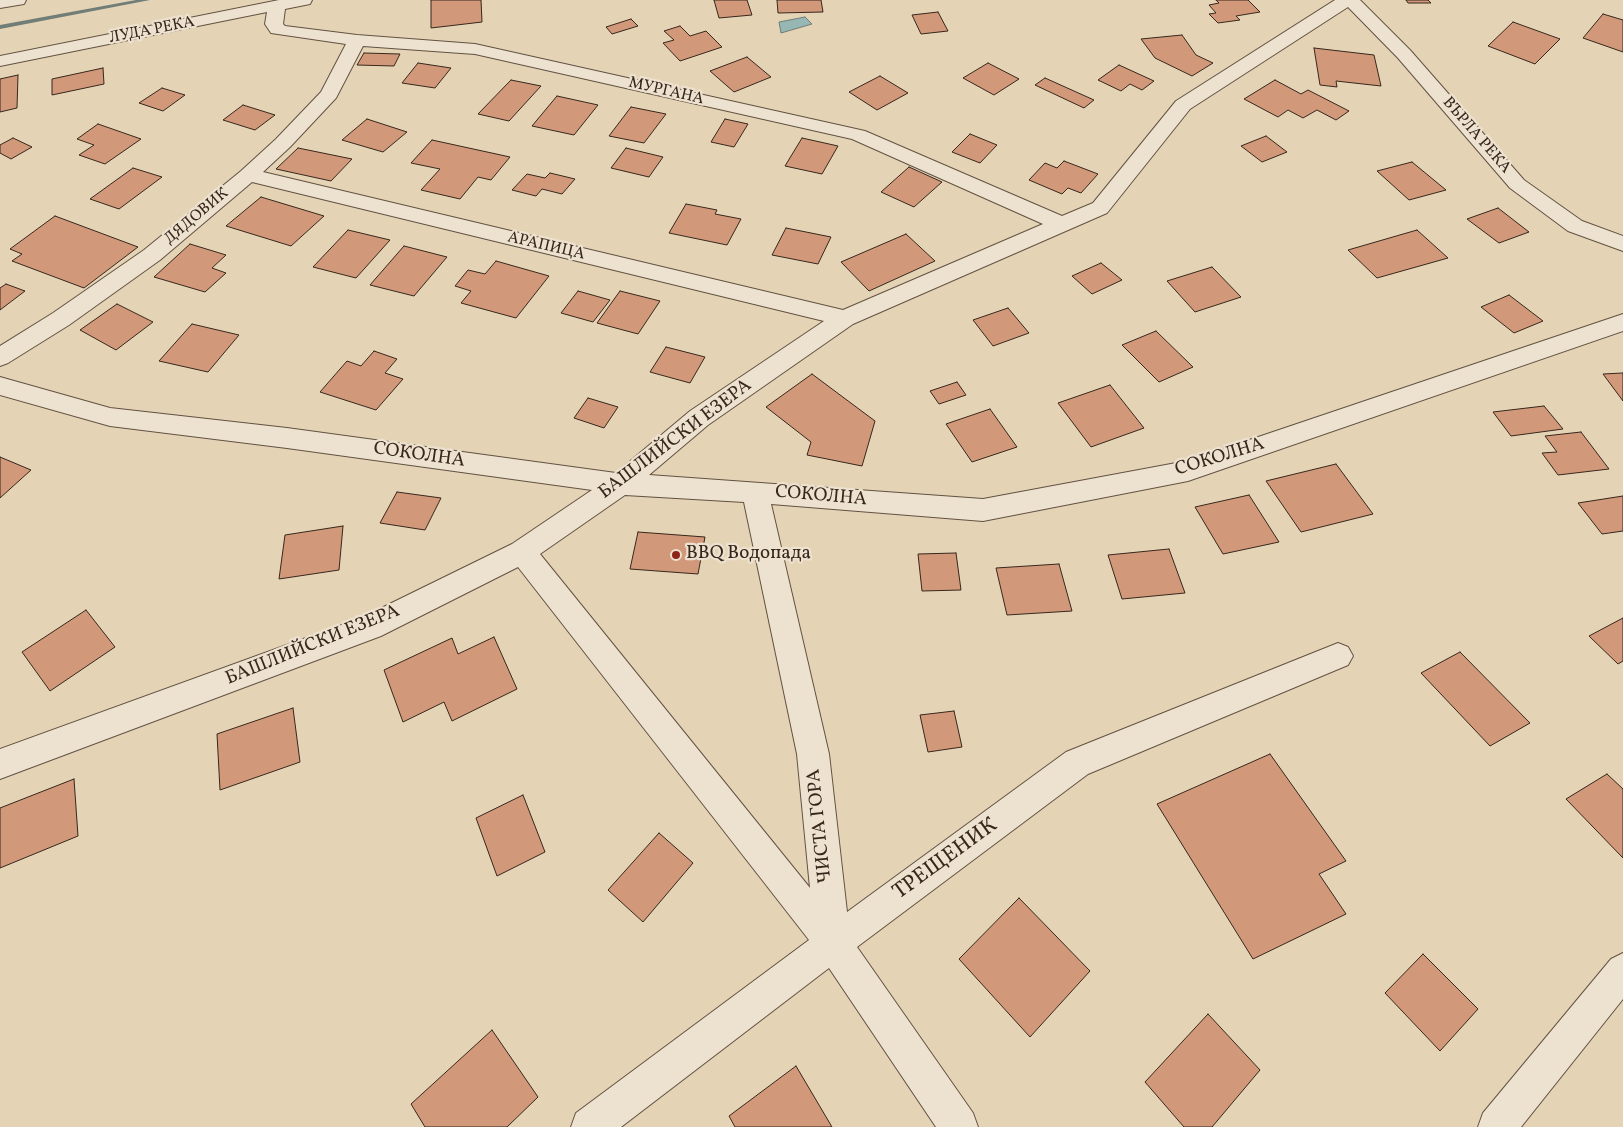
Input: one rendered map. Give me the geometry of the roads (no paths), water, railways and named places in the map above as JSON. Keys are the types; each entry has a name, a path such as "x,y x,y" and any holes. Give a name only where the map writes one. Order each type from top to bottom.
{"street":[{"path":"0,3 18,0"},
{"name":"ЛУДА РЕКА","path":"0,61 304,0"},
{"name":"БАШЛИЙСКИ ЕЗЕРА","path":"0,764 370,627 522,552 621,484 699,418 845,318 1100,208 1183,105 1348,0"},
{"name":"ВЪРЛА РЕКА","path":"1348,0 1404,54 1517,184 1575,226 1623,244"},
{"name":"МУРГАНА","path":"277,6 274,24 276,29 357,40 475,49 858,135 1061,224"},
{"name":"ДЯДОВИК","path":"0,357 61,320 152,255 248,175 329,94 357,40"},
{"name":"АРАПИЦА","path":"248,175 845,318"},
{"name":"СОКОЛНА","path":"0,386 110,416 287,438 621,484 755,492 983,510 1188,471 1623,322"},
{"name":"ЧИСТА ГОРА","path":"755,492 813,754 833,943 959,1127"},
{"path":"522,552 833,943"},
{"name":"ТРЕЩЕНИК","path":"590,1127 833,943 1077,763 1338,656"},
{"path":"1497,1127 1623,970"}],"water":[{"path":"805,17 812,24 781,33 779,22"}],"waterway":[{"path":"0,27 147,0"}],"place":[{"name":"BBQ Водопада","path":"676,555"}]}
